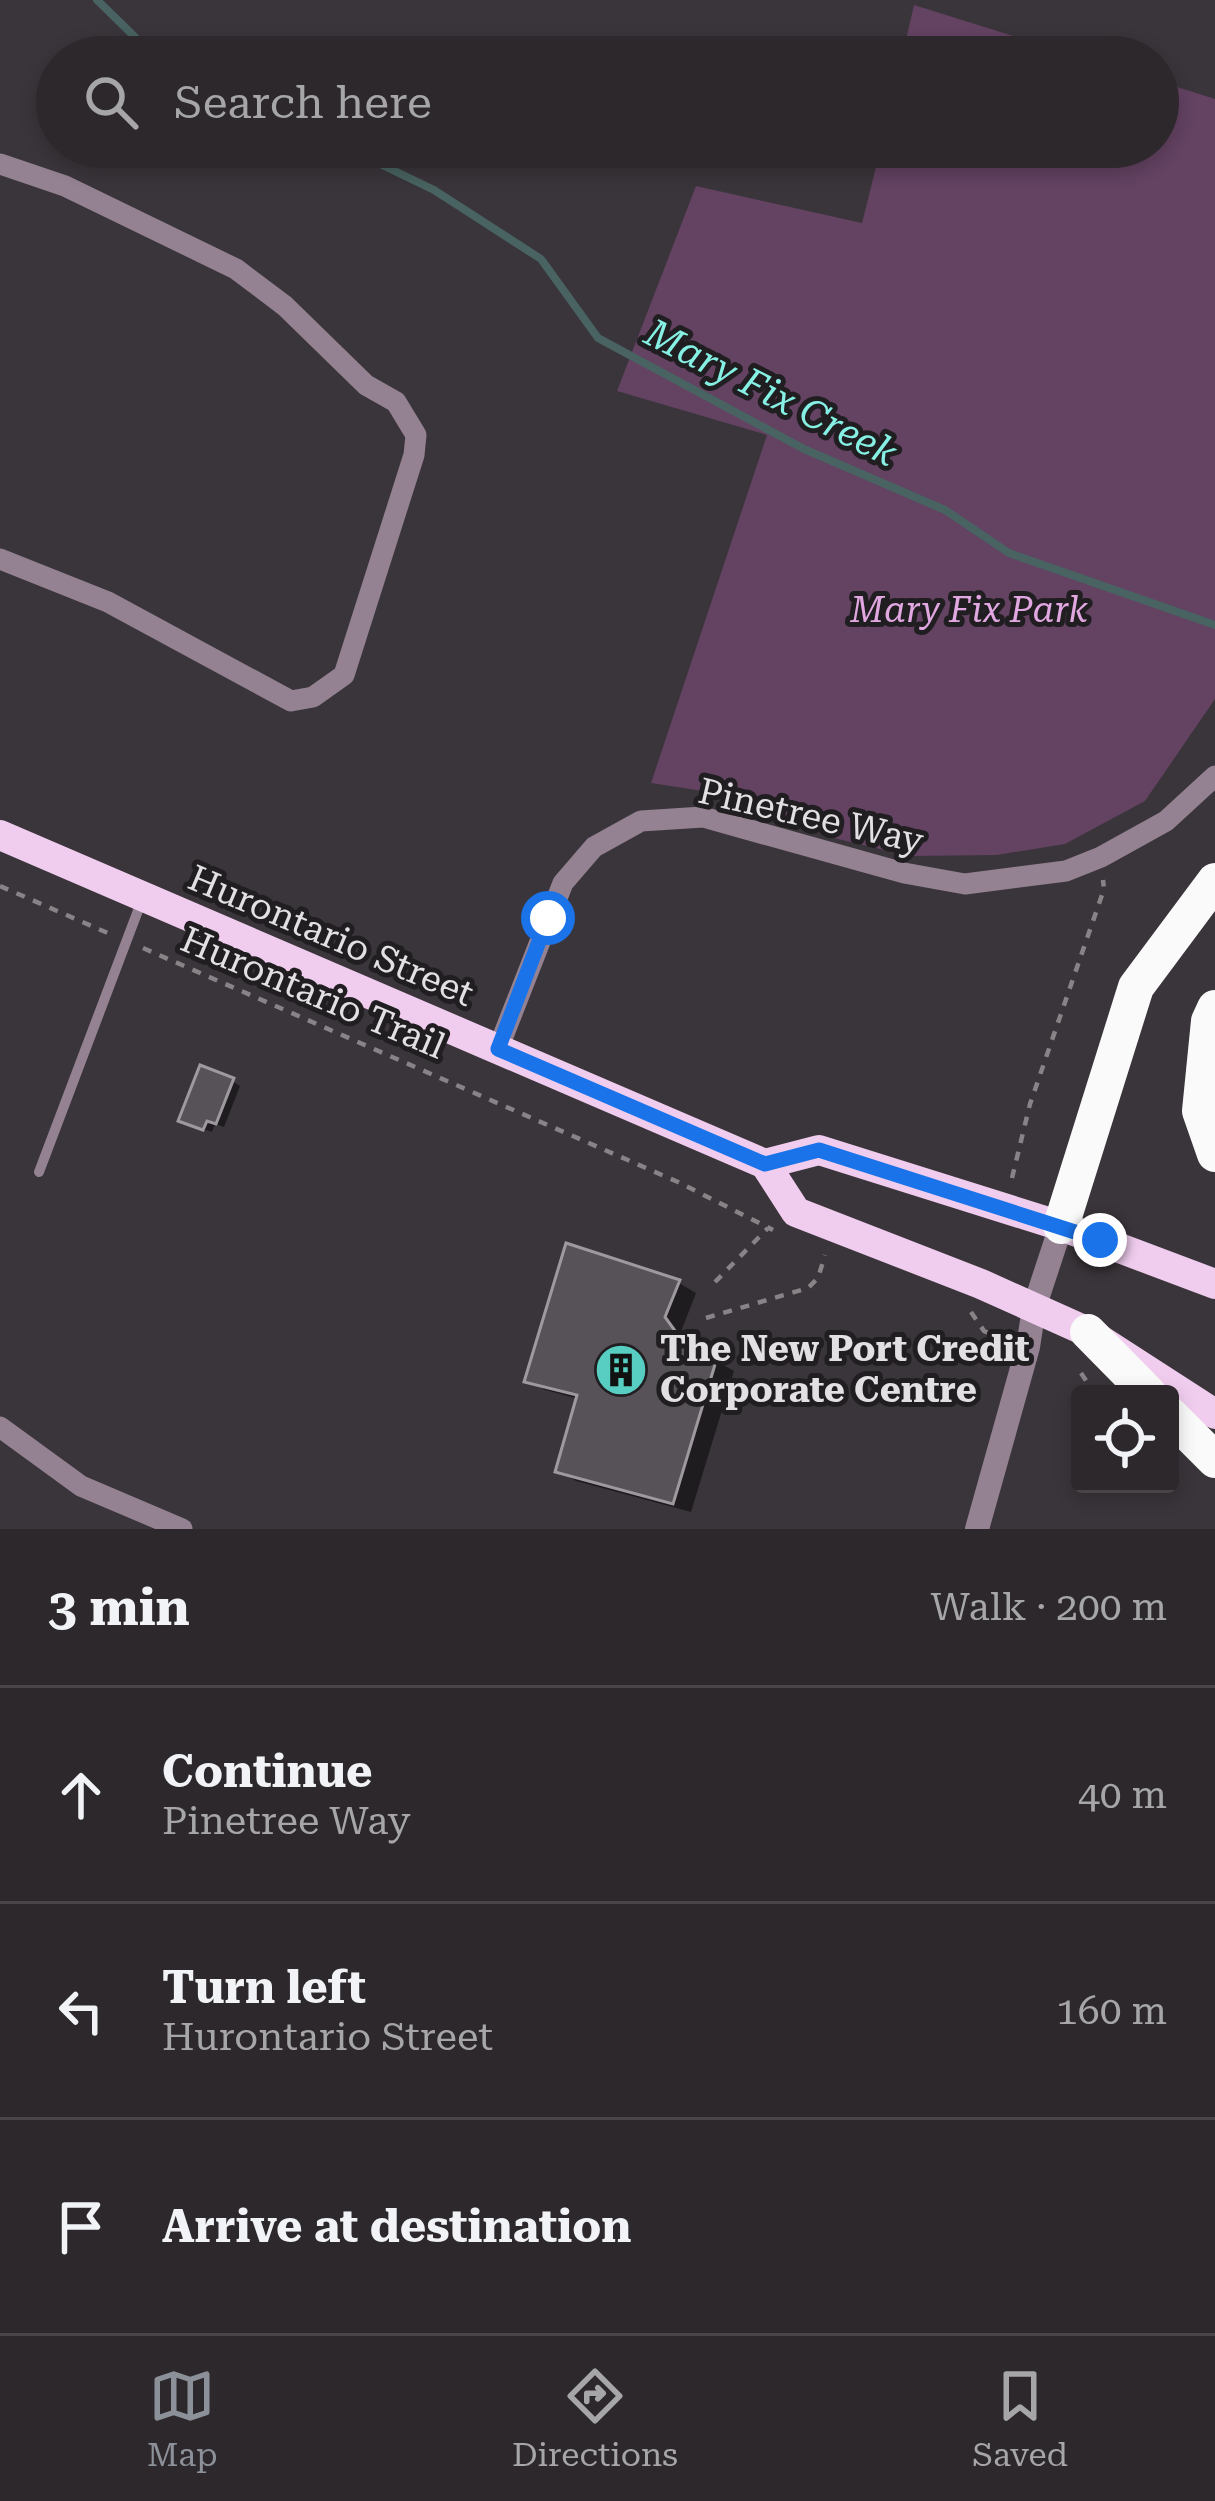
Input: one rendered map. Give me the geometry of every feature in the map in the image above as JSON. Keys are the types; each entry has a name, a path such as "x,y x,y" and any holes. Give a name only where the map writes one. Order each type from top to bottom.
{"highway":[{"path":"1061,1226 1136,987 1215,880"},
{"path":"1215,1008 1209,1022 1200,1112 1215,1154"},
{"path":"1081,1347 1136,1385"},
{"path":"1179,1424 1215,1460"}],"main road":[{"name":"Hurontario Street","path":"0,835 765,1164"},
{"path":"1215,1284 1061,1226 819,1150 765,1164 796,1212 1034,1308 1081,1347 1215,1414"}],"street":[{"path":"0,164 65,186 236,269 285,306 366,385 396,401 416,435 344,675 313,697 291,701 108,602 0,560"},
{"name":"Pinetree Way","path":"498,1049 563,883 594,848 641,821 703,818 904,873 965,884 1066,871 1100,857 1166,821 1215,776"},
{"path":"977,1529 1028,1347 1034,1308 1061,1226"},
{"path":"0,1426 81,1486 182,1529"}],"lane":[{"path":"39,1172 143,898"}],"path":[{"path":"1010,1184 1030,1104 1104,889 1100,857"},
{"name":"Hurontario Trail","path":"0,886 678,1182 787,1237"},
{"path":"716,1282 768,1228"},
{"path":"706,1318 808,1288 818,1278 825,1254"},
{"path":"970,1310 990,1335"},
{"path":"1081,1347 1092,1385"}],"green space":[{"path":"914,5 1013,36 907,36"},
{"name":"Mary Fix Park","path":"1179,88 1215,99 1215,699 1145,801 1065,844 997,855 909,856 834,838 748,798 651,783 767,435 617,391 696,186 862,223 876,168 1179,168"}],"building":[{"path":"200,1065 234,1078 216,1124 207,1121 203,1130 178,1121"},
{"name":"The New Port Credit Corporate Centre","path":"566,1243 680,1280 665,1317 694,1357 717,1358 673,1504 555,1472 577,1395 524,1382"}],"waterway":[{"name":"Mary Fix Creek","path":"97,0 134,36"},
{"name":"Mary Fix Creek","path":"388,168 434,190 541,259 598,338 804,449 945,510 1009,553 1215,625"}],"place":[{"name":"The New Port Credit Corporate Centre","path":"621,1370"}],"route":[{"path":"548,918 498,1049 765,1164 819,1150 1100,1240"}]}
